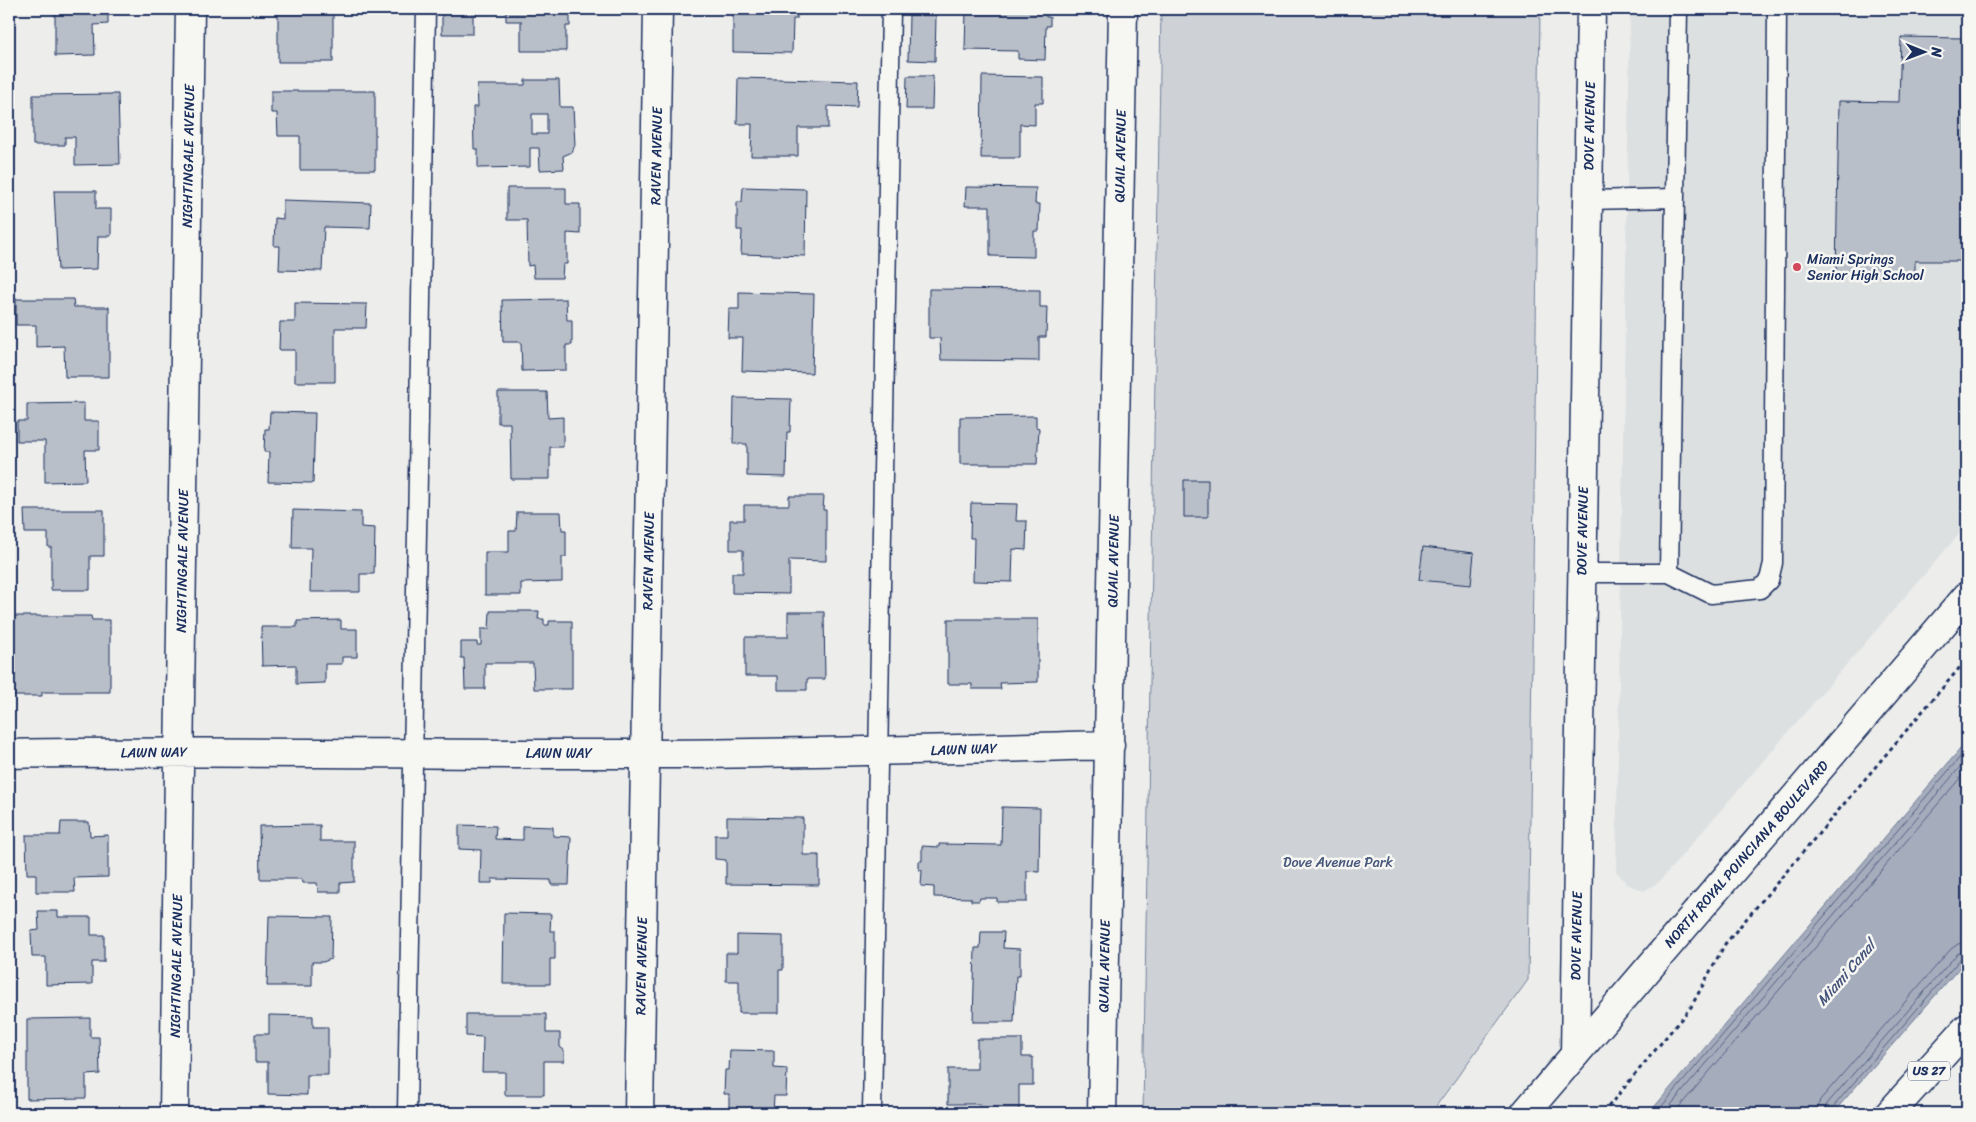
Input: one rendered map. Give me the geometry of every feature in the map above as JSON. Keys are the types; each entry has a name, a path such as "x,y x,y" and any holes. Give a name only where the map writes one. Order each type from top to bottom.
{"main road":[{"name":"NIGHTINGALE AVENUE","path":"174,1113 190,9"},
{"name":"RAVEN AVENUE","path":"639,1113 658,9"},
{"name":"QUAIL AVENUE","path":"1102,1113 1123,9"},
{"name":"DOVE AVENUE","path":"1575,1054 1591,9"},
{"name":"NORTH ROYAL POINCIANA BOULEVARD","path":"1525,1113 1967,596"},
{"name":"LAWN WAY","path":"9,754 180,751 644,754 877,752 1110,745"},
{"name":"US 27","path":"1890,1113 1967,1028"}],"lane":[{"path":"407,1113 426,9"},
{"path":"872,1113 891,9"},
{"path":"1669,573 1678,9"},
{"path":"1581,573 1669,573 1711,594 1760,589 1769,580 1773,563 1777,9"},
{"path":"1588,200 1675,198"}],"path":[{"path":"1602,1113 1691,1007 1725,944 1967,659"}],"shaded area":[{"name":"Miami Springs Senior High School","path":"1630,9 1967,9 1967,525 1659,882 1644,891 1627,884 1616,871"}],"green space":[{"name":"Dove Avenue Park","path":"1161,9 1540,9 1528,980 1431,1113 1143,1113"}],"water":[{"name":"Miami Canal","path":"1967,741 1967,959 1833,1113 1649,1113"}],"building":[{"path":"51,9 108,9 108,24 94,25 95,55 55,56 55,13 51,13"},
{"path":"268,9 333,9 333,62 278,62 278,10"},
{"path":"442,9 473,9 473,34 442,34"},
{"path":"506,9 570,9 570,26 566,26 566,51 521,51 521,21 506,21"},
{"path":"733,9 797,9 797,19 793,19 792,53 733,52"},
{"path":"966,9 1046,9 1046,17 1050,17 1050,26 1046,26 1045,60 1018,59 1018,51 965,50"},
{"path":"1963,9 1967,9 1967,261 1915,261 1915,277 1836,275 1839,101 1899,102 1901,37 1963,38"},
{"path":"909,15 936,15 935,61 908,60"},
{"path":"907,76 933,76 932,109 906,109"},
{"path":"982,76 1043,77 1043,103 1035,103 1035,125 1020,124 1020,158 981,158"},
{"path":"738,78 858,81 857,107 828,106 828,128 798,128 798,156 751,156 752,124 737,124"},
{"path":"525,80 559,80 560,107 573,107 575,145 572,152 563,156 564,169 540,170 539,148 530,148 530,167 478,168 478,149 474,149 473,107 478,107 477,85 525,85","holes":["532,114 547,114 547,134 532,134"]},
{"path":"271,91 375,91 375,170 300,170 300,136 278,136 277,113 271,113"},
{"path":"118,94 120,164 75,165 75,137 65,137 65,145 33,145 33,95"},
{"path":"743,187 806,189 805,256 741,254 742,230 737,230 737,202 742,202"},
{"path":"966,187 1036,188 1035,204 1040,204 1039,231 1034,231 1034,257 990,256 990,206 965,206"},
{"path":"507,188 566,188 566,204 580,204 580,234 567,233 567,264 563,264 562,278 534,278 533,265 528,266 527,220 507,220"},
{"path":"54,191 96,191 96,209 111,209 111,236 98,236 97,269 58,270"},
{"path":"283,200 371,203 370,228 324,227 322,271 279,270 280,246 274,246 275,218 283,219"},
{"path":"929,289 1040,290 1040,307 1047,307 1046,337 1039,337 1039,361 941,360 940,338 929,338"},
{"path":"739,292 814,294 812,373 742,371 743,338 728,338 729,309 739,309"},
{"path":"16,299 73,299 74,307 109,307 109,377 65,377 64,346 36,347 36,325 16,325"},
{"path":"566,299 567,320 572,320 572,345 566,345 566,370 522,371 521,342 503,342 502,300"},
{"path":"295,303 367,304 366,328 335,328 335,382 295,382 295,350 279,350 280,322 295,322"},
{"path":"498,392 547,392 548,418 563,417 563,447 550,447 550,479 511,479 510,423 498,423"},
{"path":"734,398 791,399 790,432 787,432 786,477 747,476 747,444 733,444"},
{"path":"84,403 84,421 99,421 99,450 85,450 86,481 45,482 45,441 17,441 17,421 27,421 27,404"},
{"path":"270,412 315,413 313,483 268,482 269,452 264,452 265,429 269,429"},
{"path":"1036,416 1036,427 1039,428 1037,464 960,464 960,417"},
{"path":"1184,480 1208,480 1208,517 1184,517"},
{"path":"789,496 824,496 823,510 826,510 826,561 789,560 789,594 732,593 732,573 743,573 743,550 730,550 730,520 744,520 744,505 789,505"},
{"path":"971,503 1017,504 1016,521 1027,521 1026,550 1013,549 1012,582 973,581 974,538 970,538"},
{"path":"24,510 104,510 104,556 90,556 90,590 51,590 51,547 48,547 48,533 25,533"},
{"path":"293,510 361,512 361,527 375,528 374,574 360,574 360,592 310,592 311,548 292,548"},
{"path":"517,512 561,512 562,530 566,530 566,557 562,557 562,582 521,583 521,595 485,595 485,552 509,552 509,531 516,531"},
{"path":"1423,547 1474,553 1471,585 1419,580"},
{"path":"490,611 539,611 538,619 544,619 544,625 549,625 549,621 572,621 572,689 534,689 533,663 485,663 485,689 465,689 464,658 461,658 461,642 477,642 477,645 481,645 481,629 489,629"},
{"path":"788,612 824,612 825,679 807,679 807,690 778,690 778,676 745,676 745,637 788,637"},
{"path":"9,616 91,616 92,620 110,620 110,692 42,692 42,696 9,696"},
{"path":"948,619 1038,619 1038,682 1000,683 1001,689 972,689 972,684 948,684"},
{"path":"341,620 341,629 357,629 357,657 342,657 342,664 325,664 325,683 296,684 296,665 262,666 261,627 297,627 297,621"},
{"path":"1002,807 1040,808 1039,872 1027,871 1027,902 997,902 997,898 980,898 979,901 971,901 971,898 934,897 934,887 921,886 922,870 919,870 919,861 922,861 922,846 939,847 939,844 1001,845"},
{"path":"727,817 803,818 803,855 819,855 819,885 726,884 726,860 715,859 715,835 727,835"},
{"path":"61,822 89,822 90,836 108,835 108,877 74,878 75,892 36,892 36,874 27,874 26,835 60,835"},
{"path":"320,825 320,841 354,841 354,882 340,883 340,892 318,892 317,883 303,883 302,879 260,879 259,826"},
{"path":"459,825 496,826 495,839 523,840 523,826 553,827 553,836 571,837 569,885 551,885 551,880 492,879 492,883 480,883 481,850 459,849"},
{"path":"38,911 58,911 58,917 91,917 91,935 104,935 104,962 92,962 92,984 46,985 46,957 32,957 31,931 39,930"},
{"path":"504,913 551,914 550,931 555,931 555,959 550,959 550,984 503,984"},
{"path":"269,916 332,917 331,959 323,962 312,962 312,986 267,986"},
{"path":"981,932 1004,932 1003,948 1020,949 1020,976 1016,976 1014,1022 973,1022 975,948 980,948"},
{"path":"737,935 783,936 783,970 779,970 779,1013 739,1013 739,981 726,981 726,953 737,953"},
{"path":"466,1014 546,1014 546,1033 560,1033 560,1047 564,1050 564,1061 544,1061 544,1095 505,1095 505,1072 482,1072 483,1037 466,1036"},
{"path":"269,1015 313,1016 313,1027 328,1027 328,1075 307,1075 307,1095 268,1094 268,1062 255,1062 255,1034 269,1034"},
{"path":"90,1018 90,1037 99,1037 100,1074 86,1075 86,1098 27,1099 27,1019"},
{"path":"977,1039 1022,1039 1022,1057 1033,1057 1033,1085 1019,1085 1019,1113 980,1113 980,1104 948,1104 948,1069 977,1069"},
{"path":"730,1050 774,1051 774,1068 787,1069 786,1096 774,1096 773,1113 729,1113 729,1094 724,1094 725,1070 729,1070"}],"place":[{"name":"Miami Springs Senior High School","path":"1797,267"}]}
